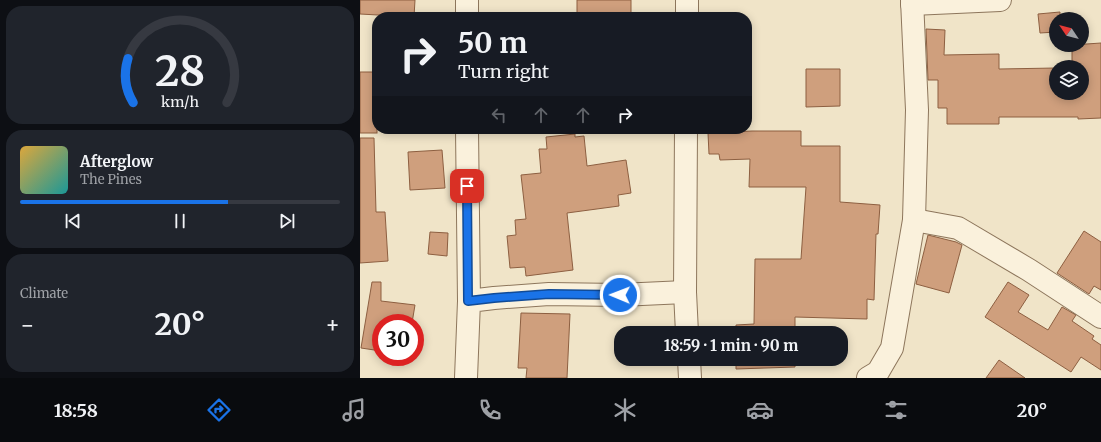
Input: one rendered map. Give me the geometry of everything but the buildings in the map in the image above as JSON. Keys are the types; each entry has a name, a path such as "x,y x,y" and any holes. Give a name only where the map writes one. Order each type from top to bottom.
{"street":[{"path":"467,0 467,12"},
{"path":"687,0 687,12"},
{"path":"868,378 878,372 892,348 914,220 917,110 912,2 1000,0"},
{"path":"466,378 468,301 467,134"},
{"path":"686,134 685,292 687,326"},
{"path":"914,220 958,228 1029,270 1101,317"},
{"path":"468,301 549,294 620,295 685,292"},
{"path":"689,366 690,378"}],"route":[{"path":"467,186 468,301 549,294 620,295"}]}
